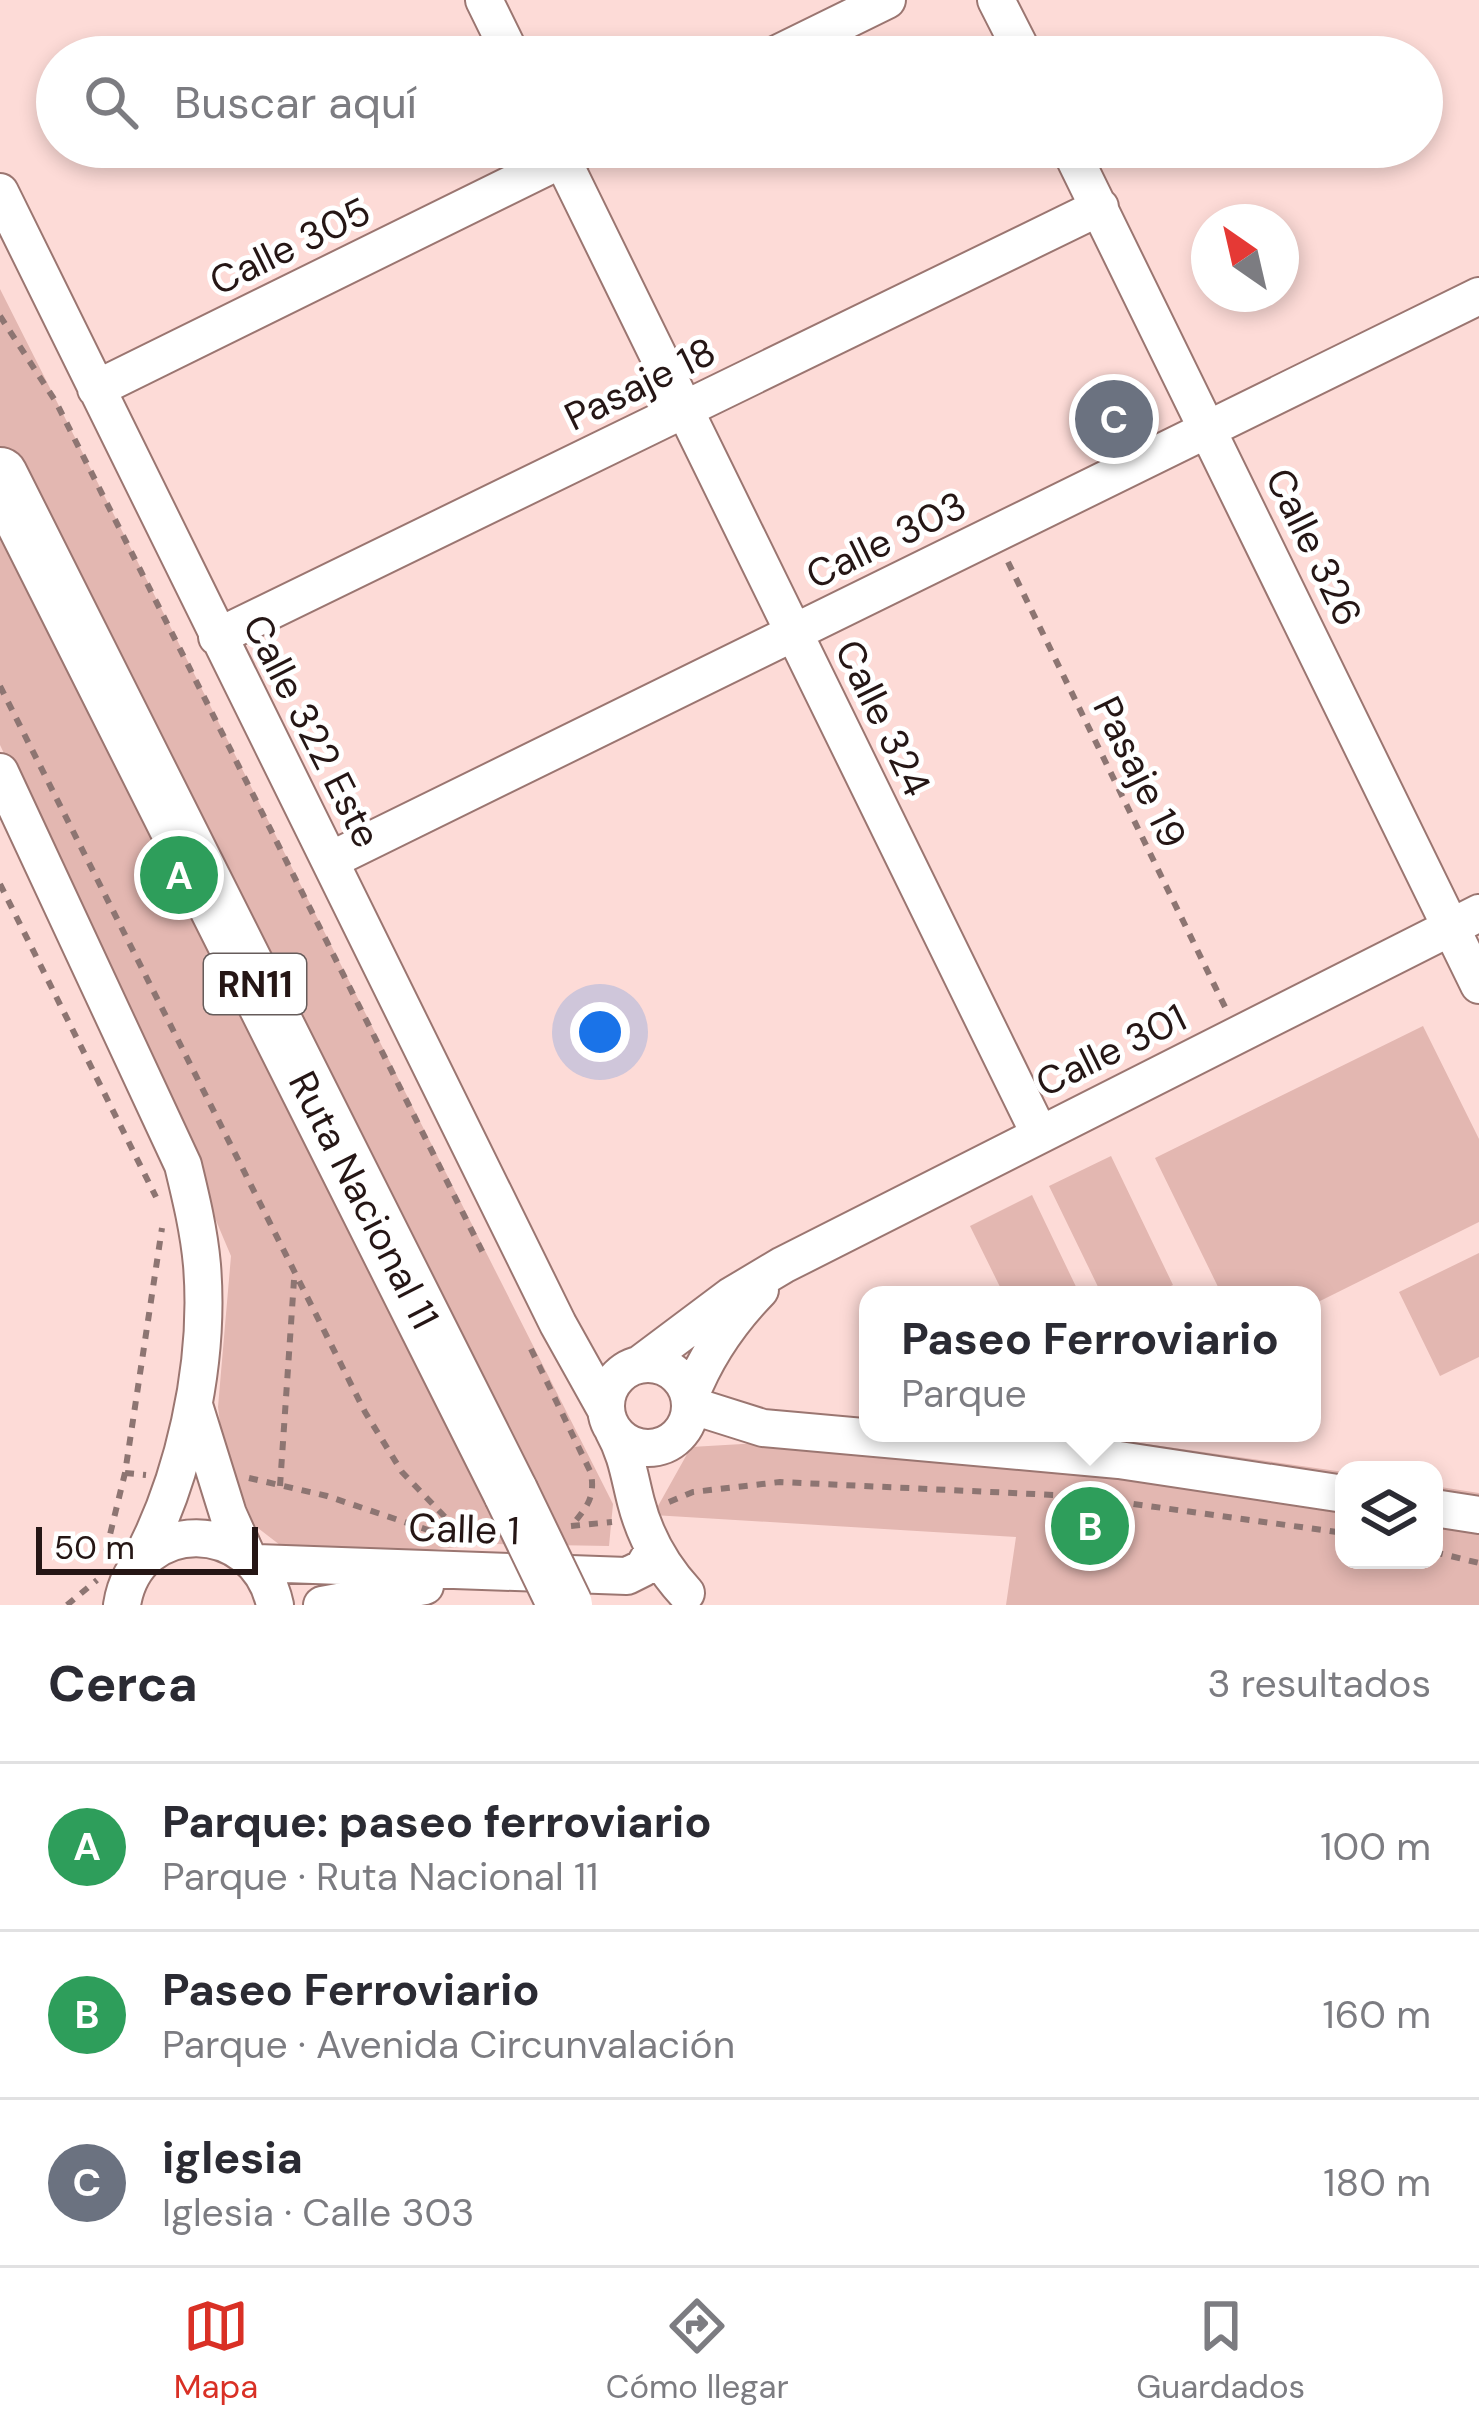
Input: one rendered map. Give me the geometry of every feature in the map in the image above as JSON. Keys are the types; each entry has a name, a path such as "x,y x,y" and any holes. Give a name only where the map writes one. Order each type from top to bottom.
{"highway":[{"name":"Ruta Nacional 11","path":"0,475 565,1605"}],"street":[{"path":"484,0 502,36"},
{"path":"813,36 887,0"},
{"path":"996,0 1014,36"},
{"name":"Calle 305","path":"96,389 534,168"},
{"name":"Calle 324","path":"576,168 685,409 1039,1133"},
{"name":"Calle 326","path":"1080,168 1465,920 1479,985"},
{"name":"Calle 322 Este","path":"0,192 550,1308 628,1456 645,1512 676,1578"},
{"name":"Pasaje 18","path":"217,637 1100,207"},
{"name":"Calle 303","path":"331,860 1479,296"},
{"path":"0,772 183,1165 202,1263 193,1402 177,1478 160,1525 116,1586"},
{"name":"Calle 301","path":"633,1366 783,1265 1465,920"},
{"name":"Calle 301","path":"645,1512 650,1474 681,1420 700,1372 728,1329 783,1265"},
{"name":"Calle 322 Este","path":"550,1308 600,1356 633,1366"},
{"path":"728,1329 720,1358 721,1386 729,1407 753,1426"},
{"path":"681,1420 676,1374 665,1367 633,1366 610,1385 609,1420 631,1445 643,1448 681,1420 859,1436"},
{"path":"193,1402 228,1514 269,1581 275,1605"},
{"path":"926,1442 1099,1458 1335,1493"},
{"path":"1443,1509 1479,1515"},
{"name":"Calle 1","path":"116,1586 167,1544 188,1538 208,1538 251,1558 485,1574 627,1576 643,1568 676,1578"},
{"name":"Calle 1","path":"322,1605 456,1581 676,1578"}],"path":[{"name":"Pasaje 19","path":"994,534 1238,1033"},
{"path":"0,686 364,1412 402,1472 472,1544 485,1574"},
{"path":"0,884 157,1200"},
{"path":"67,1605 116,1586 125,1473 163,1223"},
{"path":"280,1486 295,1277"},
{"path":"571,1526 621,1521 693,1492 780,1482 1076,1496 1335,1532"},
{"path":"1443,1554 1479,1562"}],"shaded area":[{"path":"0,289 613,1504 609,1546 490,1544 302,1562 254,1525 223,1447 218,1407 231,1256 125,1005 0,745"},
{"path":"1423,1026 1479,1139 1479,1222 1321,1301 1321,1286 1218,1286 1155,1158"},
{"path":"1111,1156 1173,1285 1098,1286 1049,1186"},
{"path":"1032,1195 1076,1286 1000,1286 970,1226"},
{"path":"1479,1253 1479,1357 1440,1376 1399,1292"},
{"path":"859,1437 859,1442 1132,1442 1335,1471 1335,1569 1443,1569 1443,1487 1479,1493 1479,1605 1006,1605 1016,1537 653,1515 691,1447"}],"place":[{"name":"iglesia","path":"1114,419"},
{"name":"Parque: paseo ferroviario","path":"179,875"},
{"name":"Paseo Ferroviario","path":"1090,1526"}]}
